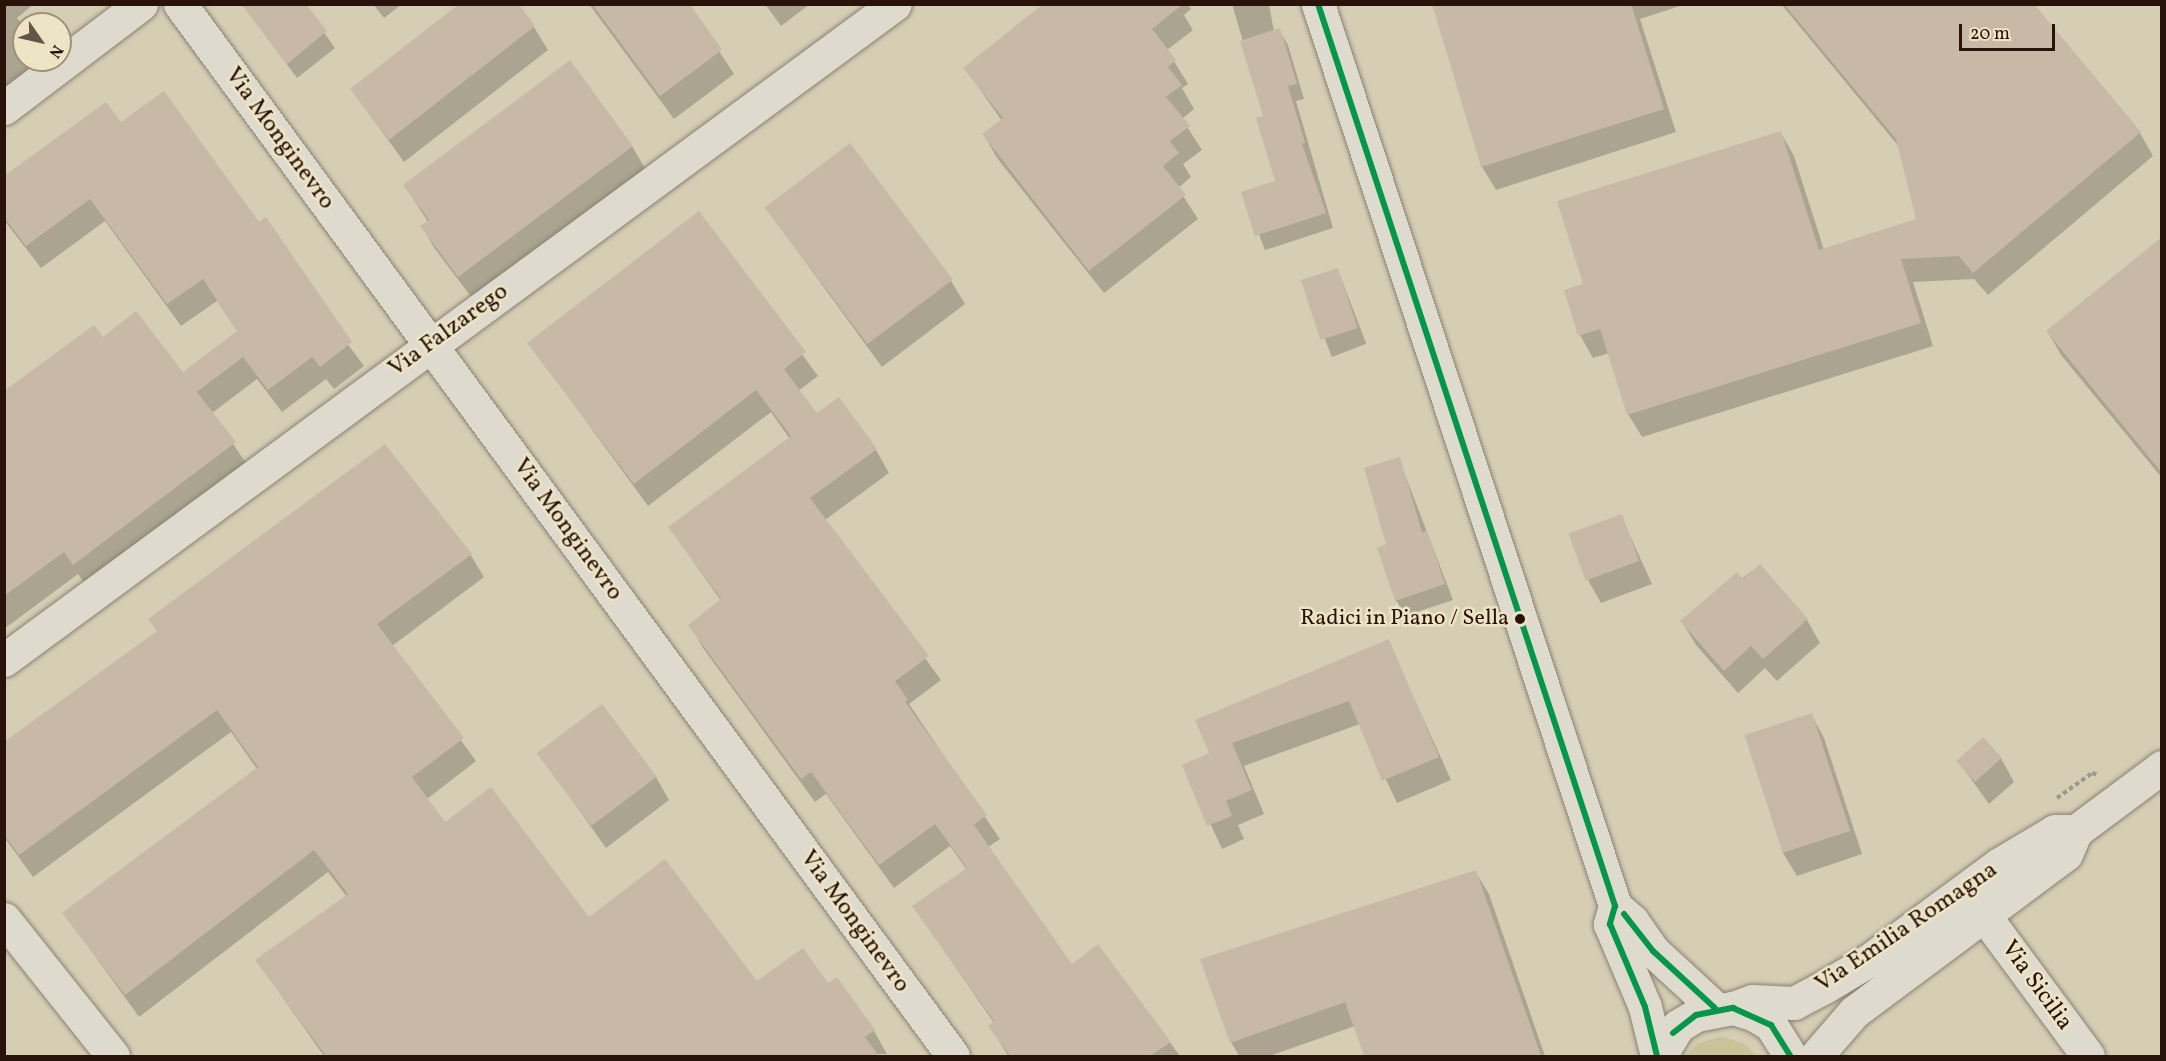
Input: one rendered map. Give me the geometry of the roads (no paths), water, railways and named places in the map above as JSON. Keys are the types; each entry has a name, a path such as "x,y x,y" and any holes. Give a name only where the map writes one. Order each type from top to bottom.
{"street":[{"path":"4,108 141,4"},
{"name":"Via Monginevro","path":"180,4 953,1056"},
{"name":"Via Falzarego","path":"4,660 895,4"},
{"path":"1318,4 1615,906 1632,921 1653,951 1724,1008 1753,1014 1771,1025 1790,1056"},
{"name":"Via Emilia Romagna","path":"1816,1056 1854,1012 2066,854 2076,831 2162,767"},
{"name":"Via Emilia Romagna","path":"1658,1056 1678,1026 1696,1014 1752,1002 1794,1002 1826,986 1887,948 1998,865 2055,831 2076,831"},
{"path":"1615,906 1610,924 1646,1007 1658,1056"},
{"name":"Via Sicilia","path":"1984,915 2088,1056"},
{"path":"4,919 112,1056"}],"place":[{"name":"Radici in Piano / Sella","path":"1520,619"}]}
